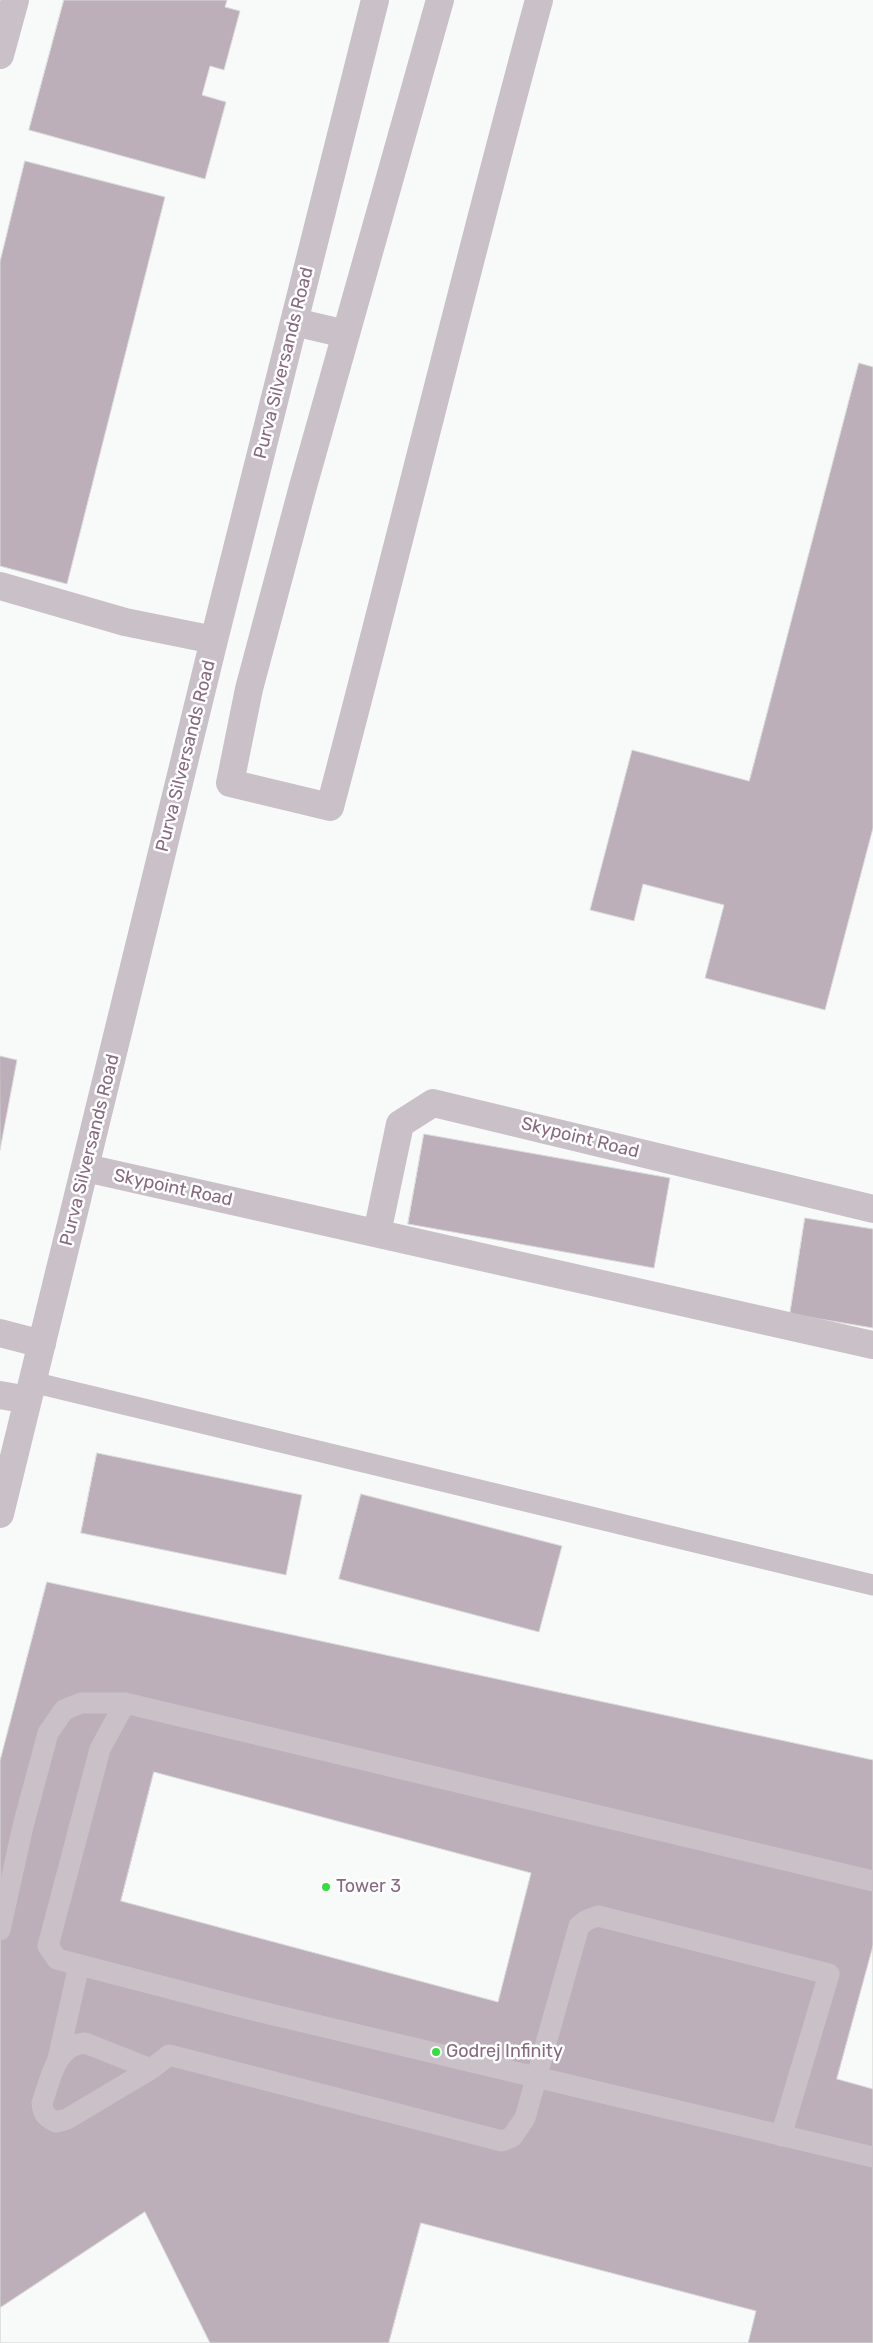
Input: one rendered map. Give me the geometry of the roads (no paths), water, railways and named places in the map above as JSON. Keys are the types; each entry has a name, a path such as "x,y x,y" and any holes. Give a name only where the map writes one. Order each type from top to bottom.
{"street":[{"path":"0,55 15,0"},
{"name":"Purva Silversands Road","path":"0,1514 214,640 375,0"},
{"path":"440,0 249,689 230,783 330,807 539,0"},
{"path":"294,322 346,334"},
{"path":"0,586 125,622 214,640"},
{"name":"Skypoint Road","path":"377,1233 400,1124 433,1103 873,1209"},
{"name":"Skypoint Road","path":"86,1168 873,1345"},
{"path":"0,1333 42,1344"},
{"path":"0,1395 30,1391"}],"lane":[{"path":"30,1391 873,1585"},
{"path":"0,1930 23,1826 48,1733 64,1710 81,1703 125,1703 873,1881"},
{"path":"125,1703 100,1749 48,1946 57,1959 249,2009 873,2157"},
{"path":"79,1966 58,2059 42,2103 45,2117 56,2122 67,2119 151,2069 168,2055 502,2141 512,2137 525,2118 579,1926 587,1920 598,1916 607,1918 829,1974 781,2136"},
{"path":"58,2059 68,2048 76,2044 85,2044 151,2069"}],"place":[{"name":"Tower 3","path":"326,1887"},
{"name":"Godrej Infinity","path":"436,2052"}]}
